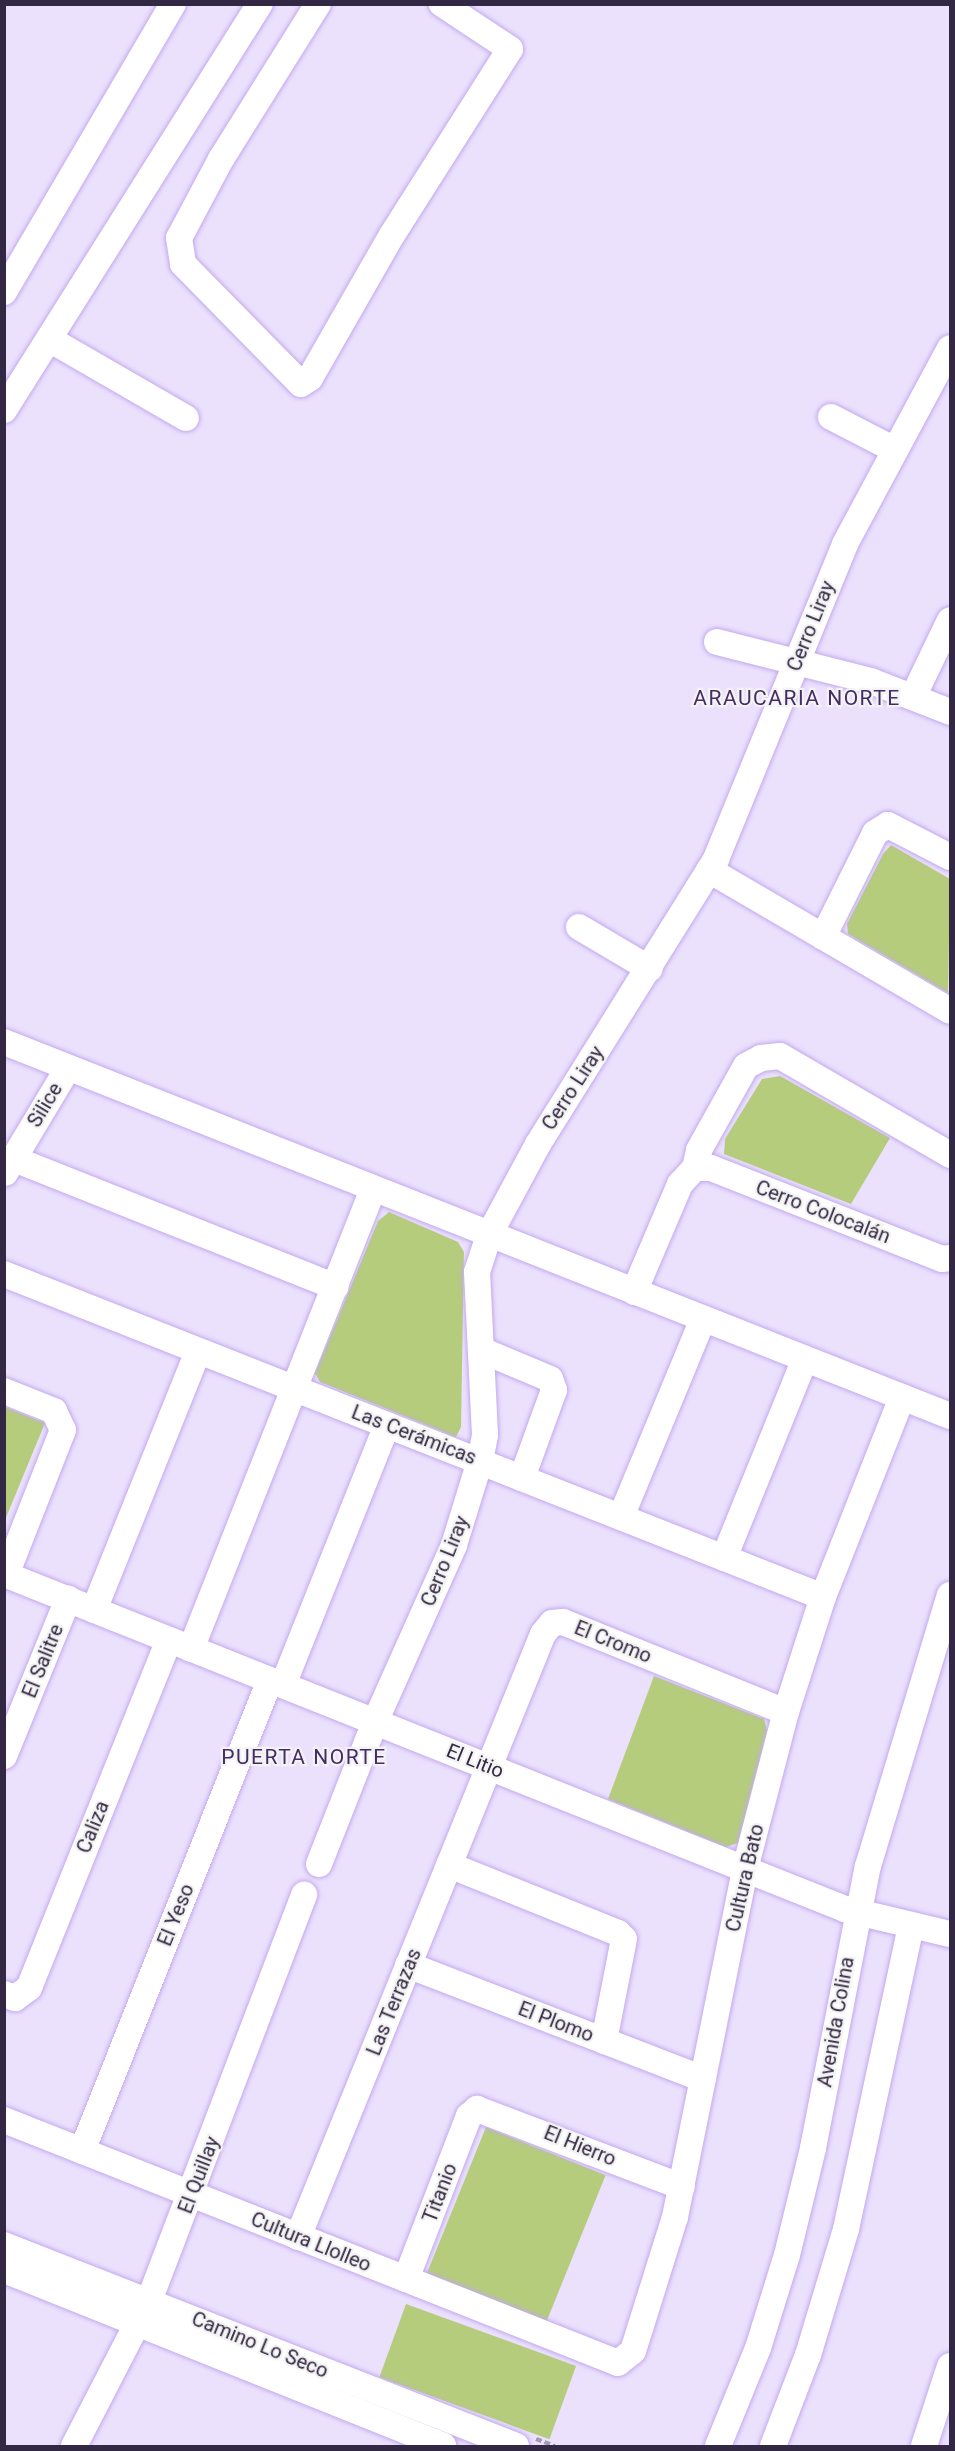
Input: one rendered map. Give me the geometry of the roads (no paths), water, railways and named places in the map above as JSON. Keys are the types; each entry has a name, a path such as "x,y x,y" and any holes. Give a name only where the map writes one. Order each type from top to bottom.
{"street":[{"path":"4,292 173,4"},
{"path":"4,410 260,4"},
{"path":"318,4 220,159 179,238 183,264 301,384 310,378 392,235 510,49 442,4"},
{"path":"49,339 186,418"},
{"name":"Cerro Liray","path":"319,1864 375,1722 454,1545 480,1461 485,1434 477,1272 489,1235 537,1144 650,969 709,870 845,544 893,449 951,348"},
{"path":"831,417 893,449"},
{"path":"913,697 951,620"},
{"path":"717,642 797,661 913,697 951,712"},
{"path":"823,937 875,833 888,825 951,857"},
{"path":"709,870 951,1011"},
{"path":"579,927 650,969"},
{"path":"4,1042 951,1416"},
{"path":"634,1292 680,1184 696,1168 699,1150 746,1066 761,1058 780,1056 951,1155"},
{"name":"Silice","path":"9,1167 68,1068"},
{"path":"9,1167 335,1287"},
{"name":"Cerro Colocalán","path":"696,1168 711,1168 942,1259 951,1258"},
{"path":"180,1644 296,1390 373,1189"},
{"name":"Las Cerámicas","path":"4,1274 823,1597"},
{"path":"621,1517 703,1319"},
{"path":"481,1350 550,1379 554,1390 522,1478"},
{"path":"94,1610 198,1351"},
{"path":"724,1558 805,1359"},
{"path":"4,1391 54,1411 63,1430 5,1574"},
{"name":"Cultura Bato","path":"618,2363 633,2351 681,2187 745,1869 786,1712 823,1597 902,1397"},
{"name":"El Yeso","path":"82,2151 277,1682 387,1425"},
{"name":"El Litio","path":"5,1574 857,1912 951,1934"},
{"name":"Avenida Colina","path":"718,2446 758,2348 797,2220 857,1912 903,1740 951,1595"},
{"name":"El Salitre","path":"4,1756 15,1697 68,1599"},
{"name":"El Cromo","path":"489,1767 543,1634 552,1623 563,1622 786,1712"},
{"name":"Caliza","path":"4,1994 15,1998 28,1988 180,1644"},
{"name":"Las Terrazas","path":"298,2236 489,1767"},
{"path":"449,1865 618,1933 624,1939 604,2041"},
{"name":"El Quillay","path":"74,2446 149,2301 192,2194 304,1895"},
{"path":"773,2446 808,2355 846,2229 911,1926"},
{"name":"El Plomo","path":"408,1965 703,2079"},
{"name":"El Hierro","path":"477,2109 681,2187"},
{"name":"Titanio","path":"406,2279 469,2116 477,2109"},
{"name":"Cultura Llolleo","path":"4,2120 618,2363"},
{"name":"Camino Lo Seco","path":"4,2245 516,2446"},
{"name":"Camino Lo Seco","path":"4,2270 443,2446"},
{"path":"924,2446 946,2398 951,2366"}],"district":[{"name":"ARAUCARIA NORTE","path":"797,698"},
{"name":"PUERTA NORTE","path":"304,1757"}]}
